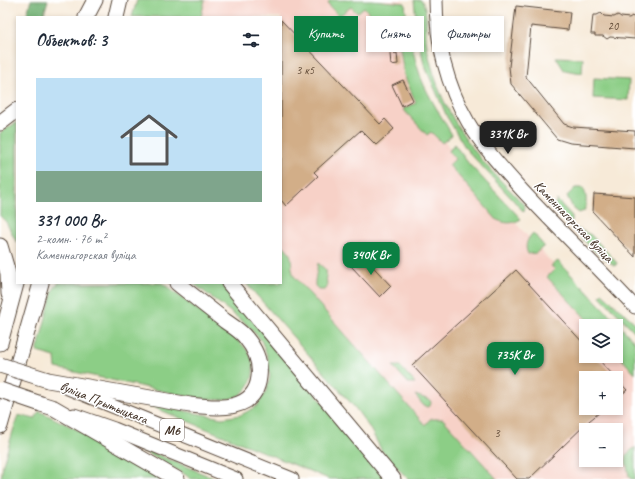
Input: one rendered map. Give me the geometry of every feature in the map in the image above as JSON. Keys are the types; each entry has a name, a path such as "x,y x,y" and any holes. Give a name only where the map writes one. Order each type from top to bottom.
{"highway":[{"path":"87,16 95,0"},
{"path":"91,16 95,0"},
{"path":"0,122 16,111"},
{"path":"0,246 8,273 10,305"},
{"path":"0,343 16,284"},
{"path":"0,426 41,284"},
{"path":"34,309 46,284"},
{"path":"50,381 209,407 226,407 237,405 250,399 257,389 259,380 259,361 255,350 245,336 178,284"},
{"path":"230,284 393,479"},
{"name":"М6","path":"0,365 50,381"},
{"name":"М6","path":"0,390 47,406"},
{"path":"47,406 154,464 177,479"}],"main road":[{"name":"Каменнагорская вуліца","path":"436,0 436,19 444,64 468,122 476,135 508,175 635,307"},
{"name":"вуліца Прытыцкага","path":"50,381 292,479"},
{"name":"вуліца Прытыцкага","path":"47,406 114,429 236,479"}],"shaded area":[{"path":"175,0 403,0 402,16 366,16 366,52 409,52 432,121 456,158 604,319 579,319 579,363 623,363 623,340 635,353 635,479 429,479 282,284 282,16 170,16"}],"green space":[{"path":"31,0 48,0 43,16 26,16"},
{"path":"137,0 205,0 201,16 132,16"},
{"path":"330,0 371,0 405,3 406,16 372,16 364,7 357,13 351,7 339,16 328,3"},
{"path":"414,0 421,0 425,8 426,39 433,73 448,110 481,159 525,206 524,212 466,149 447,117 424,64 422,52 424,52 424,16 416,16"},
{"path":"401,52 413,52 424,85 452,135 442,143 431,132 427,135 403,109 416,103 404,75"},
{"path":"556,57 583,58 582,73 564,70"},
{"path":"594,78 629,80 628,100 593,98"},
{"path":"16,123 16,241 6,222 0,216 0,133"},
{"path":"454,144 469,164 521,219 509,223 497,220 449,165 455,159 449,151"},
{"path":"575,188 583,188 586,196 584,211 579,213 573,208 567,196"},
{"path":"557,200 572,216 572,221 568,224 557,212 554,206"},
{"path":"578,229 591,235 617,263 615,266 592,249 575,231"},
{"path":"533,233 544,246 536,253 528,254 526,248 527,243"},
{"path":"282,244 291,256 294,276 425,425 430,419 443,419 497,479 408,479 382,451 369,427 356,409 247,284 282,284"},
{"path":"558,261 613,319 586,319 547,277 555,269 551,266"},
{"path":"318,263 326,270 327,288 324,290 319,290 315,286"},
{"path":"57,284 163,284 240,342 247,350 252,361 253,374 251,381 239,395 233,398 219,400 195,398 56,368 55,357 37,352 53,290"},
{"path":"194,284 222,284 388,479 329,479 143,403 222,418 241,415 257,406 266,392 270,377 268,358 261,340 246,324"},
{"path":"602,293 635,323 635,332 623,319 600,296"},
{"path":"623,329 635,342 635,374 623,360"},
{"path":"393,366 400,366 415,383 408,383"},
{"path":"415,395 430,400 430,406 427,407 423,405"},
{"path":"39,411 80,431 163,479 1,479 3,464 18,415 35,419"},
{"path":"125,441 216,479 190,479 186,475"},
{"path":"635,447 635,479 631,479 625,456"}],"building":[{"path":"516,6 570,12 568,30 531,26 526,77 564,124 573,127 635,131 635,148 570,143 557,139 511,84 509,67"},
{"path":"601,13 604,16 614,17 618,15 629,18 632,16 635,19 635,39 610,37 607,39 603,36 595,36 595,34 591,34 593,15"},
{"path":"282,21 294,34 294,52 311,52 380,124 385,119 394,129 376,145 361,130 314,172 318,176 286,206 282,201"},
{"path":"397,53 398,64 391,65 390,54"},
{"path":"403,80 413,100 402,106 392,85"},
{"path":"594,194 635,197 635,257 593,212"},
{"path":"362,255 391,286 380,297 351,266"},
{"path":"516,270 579,338 579,363 602,363 609,371 579,371 579,415 596,415 587,423 579,423 579,431 529,479 517,479 412,365"},
{"path":"623,386 627,390 623,393"}]}
